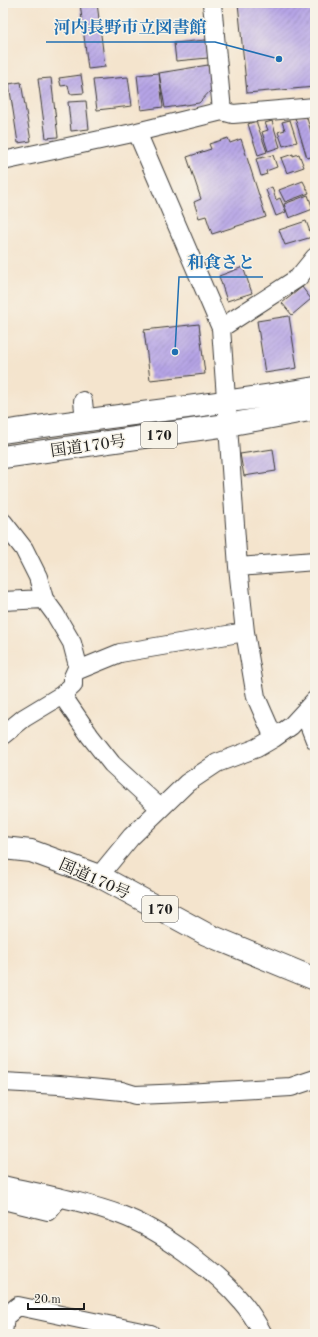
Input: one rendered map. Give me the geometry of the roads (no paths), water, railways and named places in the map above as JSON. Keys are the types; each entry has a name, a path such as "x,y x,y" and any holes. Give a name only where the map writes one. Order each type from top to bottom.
{"highway":[{"name":"国道170号","path":"3,432 84,410 226,402 315,388"},
{"name":"国道170号","path":"3,457 227,425 315,409"},
{"name":"国道170号","path":"3,848 31,851 99,876 206,934 315,979"}],"street":[{"path":"212,3 222,111"},
{"path":"3,161 137,132 222,111 233,114 315,108"},
{"path":"137,132 221,328 238,567 245,632 256,698 274,738"},
{"path":"221,328 298,278 315,257"},
{"path":"3,522 24,549 38,577 44,599 55,614 72,643 78,666 73,677 73,685 62,695 30,714 3,735"},
{"path":"238,567 315,561"},
{"path":"3,601 44,599"},
{"path":"76,671 120,653 245,632"},
{"path":"62,695 90,736 112,764 160,808"},
{"path":"99,876 131,837 187,783 217,763 257,748 274,738 291,726 310,706"},
{"path":"310,706 315,740"},
{"path":"3,1082 122,1091 135,1095 291,1087 315,1079"},
{"path":"3,1185 76,1202 121,1215 143,1225 168,1240 219,1279 241,1301 263,1334"},
{"path":"3,1200 48,1211 59,1198"},
{"path":"3,1333 5,1318 18,1306 151,1334"}],"place":[{"name":"河内長野市立図書館","path":"279,59"},
{"name":"和食さと","path":"175,352"}]}
